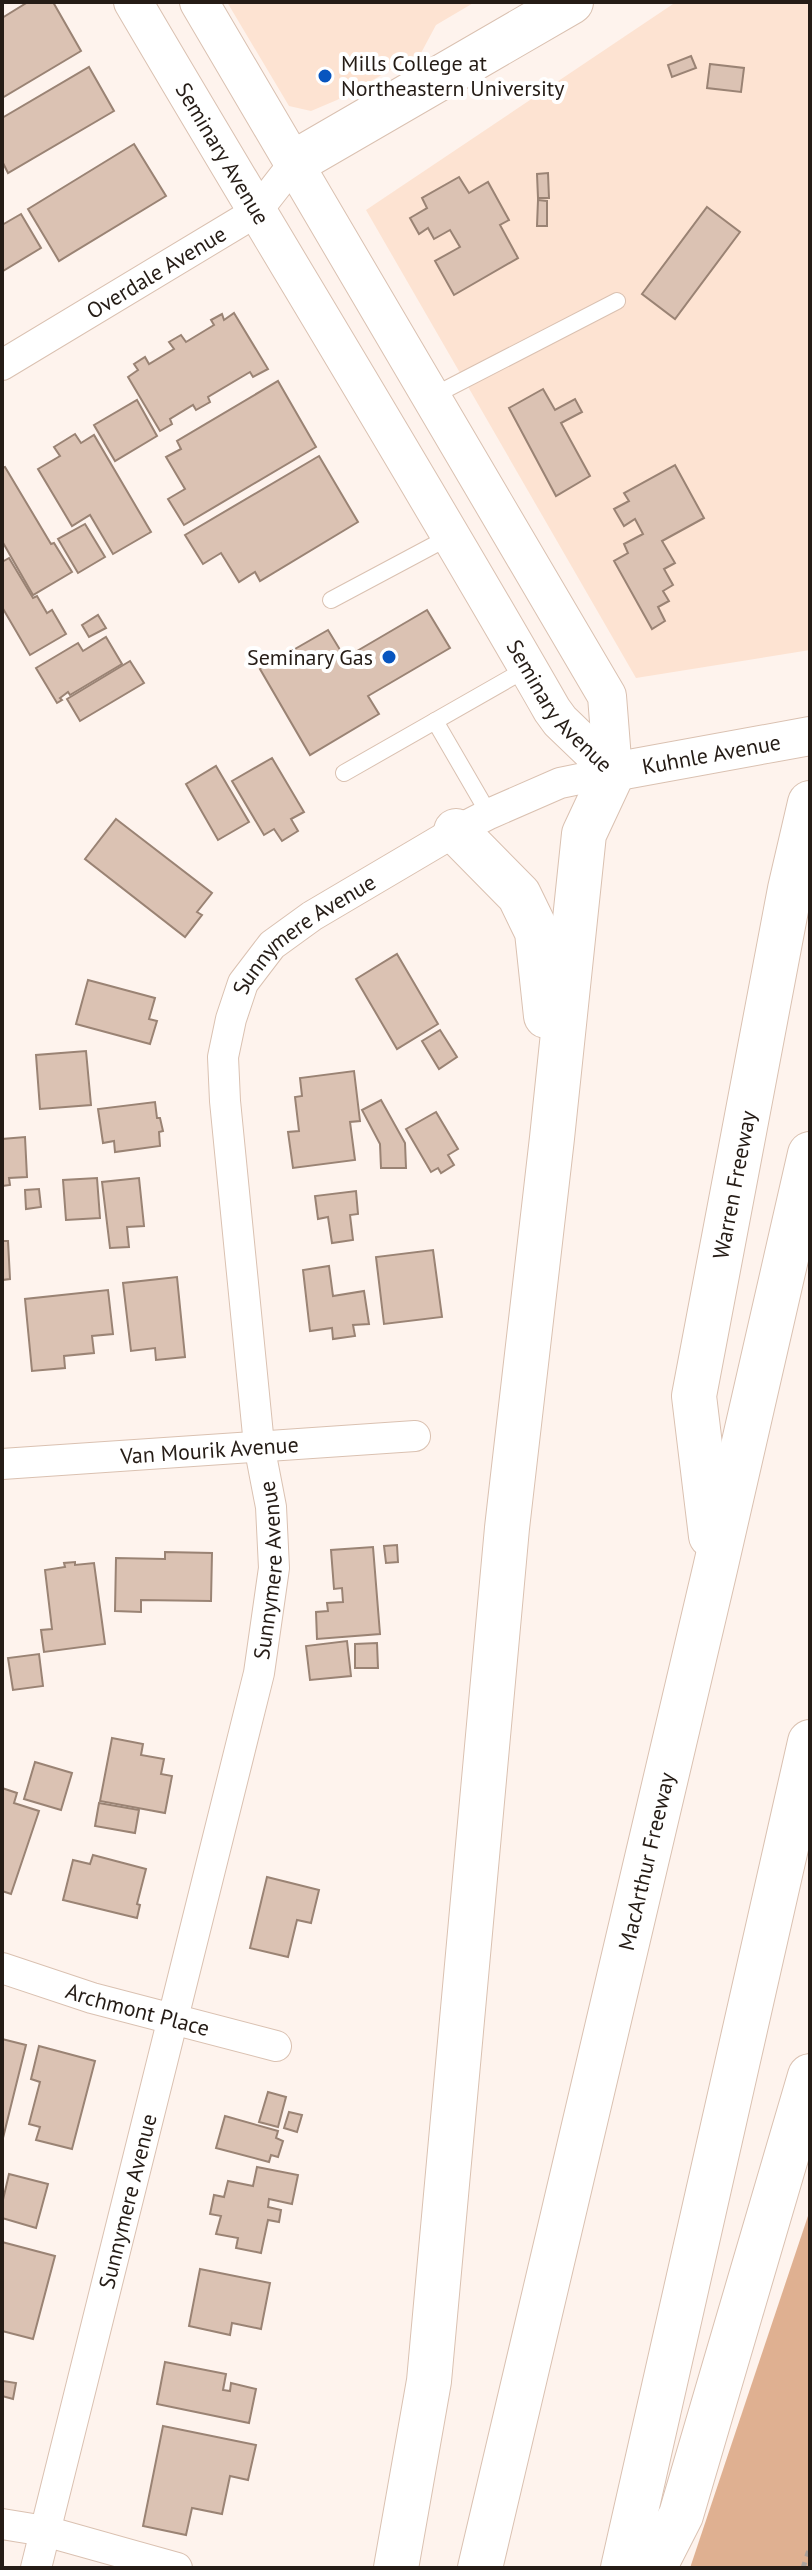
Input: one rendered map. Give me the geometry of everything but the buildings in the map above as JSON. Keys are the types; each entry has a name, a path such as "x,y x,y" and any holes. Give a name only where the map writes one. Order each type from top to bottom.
{"highway":[{"path":"295,162 571,2"},
{"path":"396,2568 429,2381 507,1528 584,834 613,772"},
{"name":"Warren Freeway","path":"715,1569 694,1396 790,889 810,803"},
{"path":"472,823 519,895 537,932 545,997 552,1138"},
{"name":"MacArthur Freeway","path":"480,2568 810,1154"},
{"path":"623,2568 810,1742"},
{"path":"654,2568 681,2515 810,2076"}],"street":[{"name":"Seminary Avenue","path":"133,2 560,721 613,772"},
{"name":"Seminary Avenue","path":"199,2 607,696 613,772"},
{"name":"Overdale Avenue","path":"2,365 256,212 295,162"},
{"name":"Kuhnle Avenue","path":"613,772 810,736"},
{"name":"Sunnymere Avenue","path":"36,2568 259,1673 268,1620 274,1568 271,1507 259,1445 225,1101 223,1057 231,1019 243,983 272,945 312,916 472,823 560,783 613,772"},
{"name":"Van Mourik Avenue","path":"2,1464 415,1436"},
{"name":"Archmont Place","path":"2,1968 171,2021 276,2046"},
{"path":"2,2524 45,2531 177,2568"}],"lane":[{"path":"431,397 617,301"},
{"path":"331,600 451,536"},
{"path":"344,773 528,668"},
{"path":"435,721 472,823"}],"path":[{"path":"803,2568 810,2547"}],"shaded area":[{"name":"Mills College at Northeastern University","path":"227,2 475,2 436,25 421,53 311,111 289,106"},
{"path":"676,2 810,2 810,650 636,678 366,210"},
{"path":"810,2210 810,2568 690,2568"}],"place":[{"name":"Mills College at Northeastern University","path":"325,76"},
{"name":"Seminary Gas","path":"389,657"}]}
